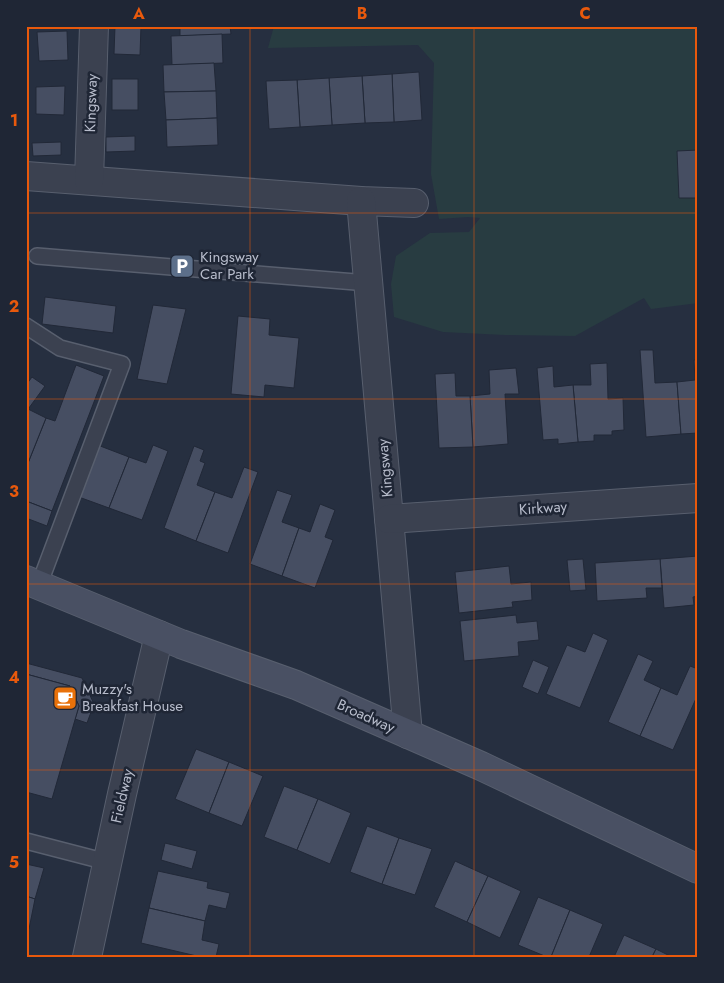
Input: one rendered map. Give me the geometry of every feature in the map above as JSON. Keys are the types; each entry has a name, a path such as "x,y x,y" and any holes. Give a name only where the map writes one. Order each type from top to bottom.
{"street":[{"name":"Kingsway","path":"89,180 94,26"},
{"path":"26,176 361,201 414,203"},
{"name":"Kingsway","path":"361,201 408,734"},
{"name":"Kirkway","path":"389,519 698,498"},
{"name":"Broadway","path":"33,583 159,635 296,685 481,766 698,869"},
{"name":"Fieldway","path":"87,957 159,635"}],"lane":[{"path":"37,256 368,283"},
{"path":"26,326 60,348 122,364 33,583"},
{"path":"26,841 107,862"}],"green space":[{"path":"274,26 698,26 698,303 651,309 644,298 575,336 443,332 394,317 391,284 396,256 430,233 469,232 480,218 439,219 431,174 434,63 418,45 268,48"}],"building":[{"path":"115,26 141,26 140,55 114,54"},
{"path":"180,26 230,26 231,34 180,36"},
{"path":"67,31 68,60 39,61 37,32"},
{"path":"222,34 223,63 172,65 171,36"},
{"path":"214,63 216,91 164,92 163,65"},
{"path":"419,72 422,120 394,122 392,74"},
{"path":"392,74 394,122 365,123 362,76"},
{"path":"362,76 365,123 332,125 329,78"},
{"path":"329,78 332,125 300,127 297,80"},
{"path":"112,79 138,79 138,110 112,110"},
{"path":"297,80 300,127 269,129 266,81"},
{"path":"65,86 64,115 36,114 36,87"},
{"path":"216,91 217,118 166,120 164,92"},
{"path":"217,118 218,145 167,147 166,120"},
{"path":"135,136 135,151 106,152 106,137"},
{"path":"61,142 61,155 33,156 32,143"},
{"path":"698,150 698,198 679,198 677,151"},
{"path":"45,297 116,306 113,333 42,324"},
{"path":"153,305 186,309 167,384 137,379"},
{"path":"238,316 270,319 269,335 299,338 294,388 265,385 264,397 231,394"},
{"path":"640,350 653,350 655,383 677,382 681,434 646,437"},
{"path":"694,360 698,360 698,433 681,434 677,382 695,380"},
{"path":"607,363 608,399 623,398 624,430 612,431 612,435 594,435 594,441 578,442 573,385 591,385 590,364"},
{"path":"76,365 104,376 52,511 26,501 26,468 46,418 55,421"},
{"path":"553,366 554,387 573,385 578,442 558,444 558,439 543,440 537,368"},
{"path":"516,368 519,394 505,394 508,444 473,447 470,396 490,394 489,370"},
{"path":"455,373 456,396 470,396 473,447 439,448 435,374"},
{"path":"32,377 45,386 26,412 26,385"},
{"path":"28,409 46,418 26,468 26,412"},
{"path":"95,444 129,457 109,508 76,496"},
{"path":"153,445 168,451 142,520 109,508 129,457 146,463"},
{"path":"194,446 204,450 200,461 205,463 197,485 215,492 196,541 164,528"},
{"path":"244,467 258,472 228,553 196,541 215,492 232,498"},
{"path":"277,490 292,495 282,522 299,528 282,576 250,564"},
{"path":"26,501 52,511 47,526 26,518"},
{"path":"320,504 335,510 325,537 333,540 315,588 282,576 299,528 310,532"},
{"path":"698,556 698,596 693,597 694,605 664,608 660,559"},
{"path":"583,559 586,590 570,591 567,560"},
{"path":"660,559 662,588 646,588 647,598 597,601 595,563"},
{"path":"509,566 511,584 531,582 532,600 512,602 513,607 459,613 455,572"},
{"path":"516,615 517,623 537,621 539,640 518,642 519,656 464,661 460,621"},
{"path":"593,633 608,640 580,708 546,694 567,645 585,652"},
{"path":"638,654 653,661 644,680 661,688 640,736 608,722"},
{"path":"533,660 549,667 538,694 522,687"},
{"path":"26,663 82,678 94,704 87,723 75,719 79,706 70,686 26,674"},
{"path":"690,666 698,669 698,694 673,750 640,736 661,688 677,695"},
{"path":"26,674 70,686 79,706 52,799 26,792"},
{"path":"196,749 229,762 209,813 175,799"},
{"path":"229,762 263,776 242,826 209,813"},
{"path":"284,786 318,799 297,850 264,837"},
{"path":"318,799 351,813 330,864 297,850"},
{"path":"367,826 399,838 382,884 350,872"},
{"path":"399,838 432,849 415,895 382,884"},
{"path":"165,843 197,851 192,869 161,860"},
{"path":"455,861 488,876 467,922 434,907"},
{"path":"26,864 44,868 35,899 26,896"},
{"path":"158,871 208,882 207,888 230,893 226,909 209,905 205,921 149,908"},
{"path":"488,876 521,891 500,938 467,922"},
{"path":"26,896 35,899 29,929 26,929"},
{"path":"538,897 570,910 551,957 518,945"},
{"path":"149,908 205,921 202,940 219,944 216,957 201,957 141,943"},
{"path":"570,910 603,924 589,957 551,957"},
{"path":"624,935 656,949 652,957 614,957"},
{"path":"656,949 672,957 652,957"}],"place":[{"name":"Kingsway Car Park","path":"182,266"},
{"name":"Muzzy's Breakfast House","path":"65,698"}]}
